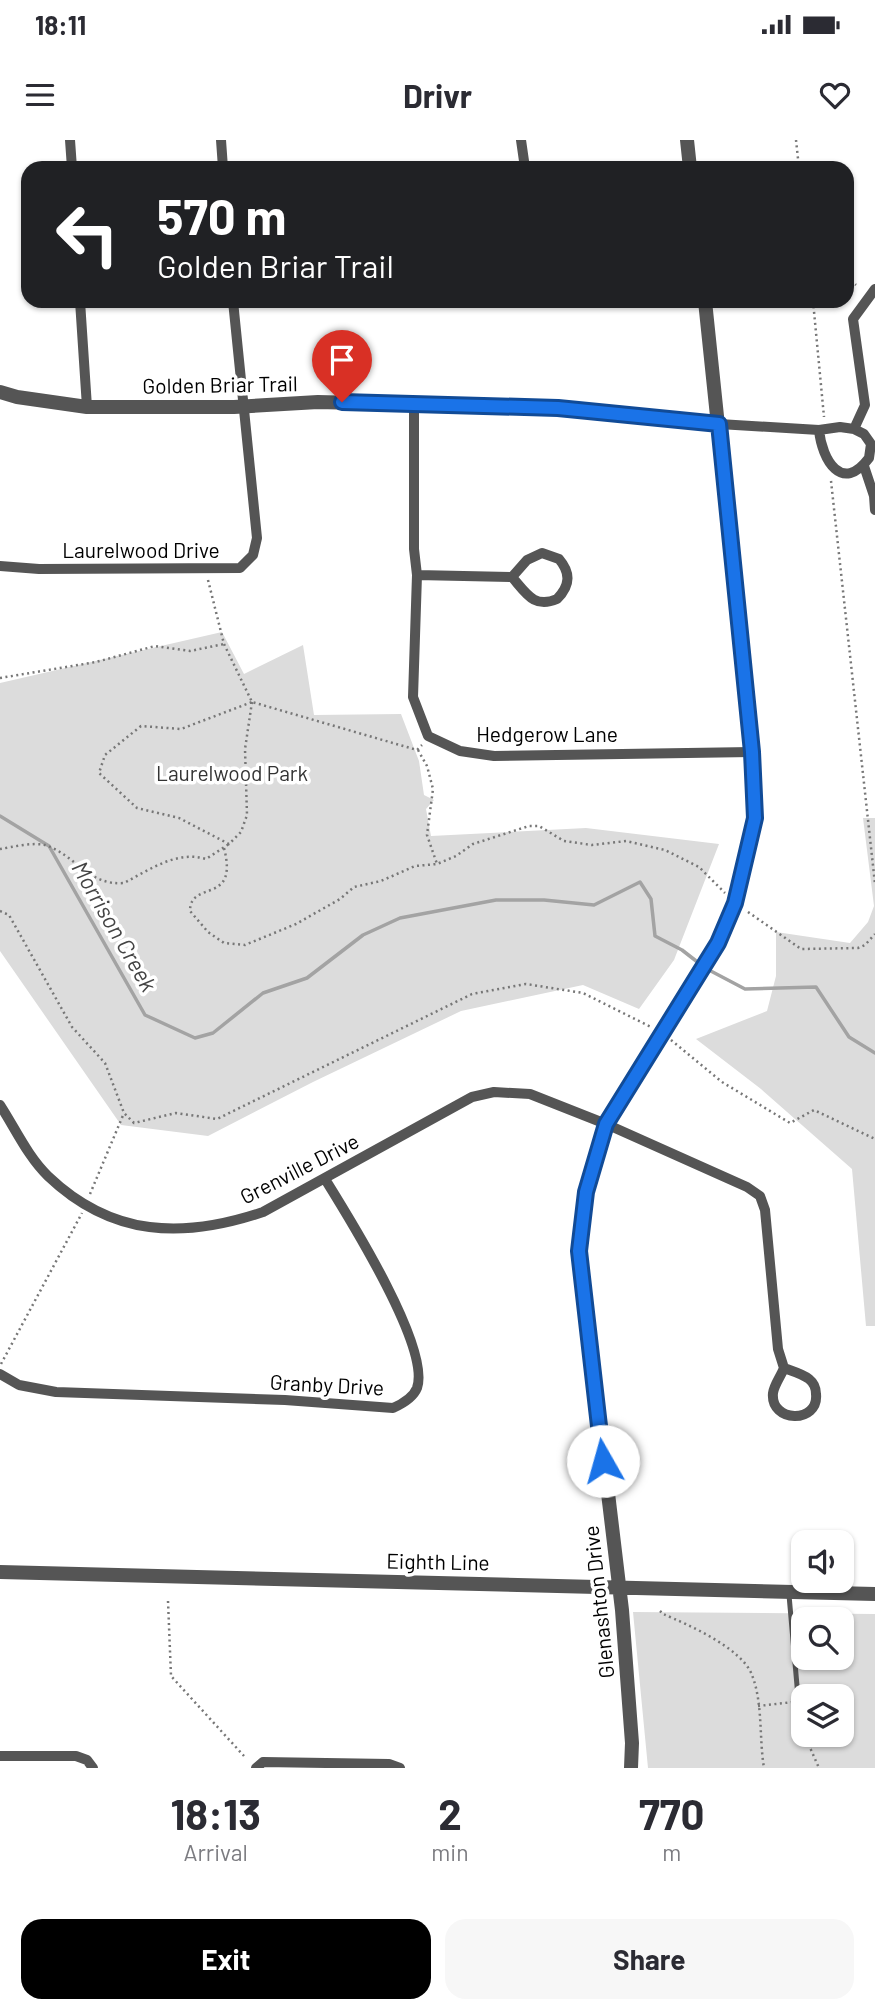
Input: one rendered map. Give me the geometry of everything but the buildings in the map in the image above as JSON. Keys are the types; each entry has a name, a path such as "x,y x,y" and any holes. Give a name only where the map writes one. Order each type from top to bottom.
{"street":[{"path":"70,140 72,161"},
{"path":"221,140 222,161"},
{"path":"522,140 524,161"},
{"path":"687,140 689,161"},
{"path":"819,430 826,461 834,470 855,472 864,466 869,458 871,444 864,434 854,429 865,405 853,319 875,289"},
{"path":"80,308 87,407"},
{"path":"234,308 242,407"},
{"name":"Glenashton Drive","path":"631,1768 632,1743 620,1587 579,1251 586,1192 606,1124 718,943 735,903 755,818 752,752 706,308"},
{"name":"Golden Briar Trail","path":"0,392 87,407 242,407 318,401 558,408 719,424 819,430 840,427 854,429"},
{"name":"Hedgerow Lane","path":"414,404 414,549 417,575 413,697 428,736 460,751 494,756 752,752"},
{"name":"Laurelwood Drive","path":"0,566 39,569 240,568 253,555 257,538 242,407"},
{"path":"864,466 874,496 875,510"},
{"path":"417,575 512,577 527,560 542,554 559,559 568,575 568,584 557,599 540,603 531,600 512,577"},
{"name":"Grenville Drive","path":"0,1105 48,1175 85,1205 107,1217 139,1227 173,1229 231,1223 263,1212 472,1097 494,1092 530,1094 606,1124 747,1187 760,1196 765,1210 778,1349 784,1368"},
{"name":"Granby Drive","path":"0,1374 19,1385 56,1392 285,1399 393,1408 403,1404 417,1387 418,1363 411,1338 396,1304 325,1179"},
{"path":"784,1368 808,1378 816,1390 815,1405 804,1415 797,1417 784,1414 775,1404 774,1390 784,1368"},
{"name":"Eighth Line","path":"0,1572 875,1594"},
{"path":"0,1756 76,1756 87,1760 93,1768"},
{"path":"256,1768 263,1762 388,1764 400,1768"}],"lane":[{"path":"789,1592 796,1684"}],"path":[{"path":"796,140 798,161"},
{"path":"814,308 825,414 819,430"},
{"path":"826,461 833,492 873,845 875,884"},
{"path":"0,849 41,844 59,851 99,881 115,884 124,883 173,859 191,854 206,859 224,848 241,832 247,815 245,749 252,702 224,644 208,580"},
{"path":"0,678 96,662 155,646 190,651 224,644"},
{"path":"229,844 179,818 137,808 99,773 105,755 141,726 181,729 252,702 417,750 427,766 433,789 427,835 437,864"},
{"path":"417,750 422,745"},
{"path":"224,848 227,868 223,883 213,891 197,895 190,905 190,911 208,932 224,943 234,945 255,943 296,924 354,887 381,881 415,866 437,864 456,856 473,844 529,826 539,826 564,841 592,845 626,841 665,850 699,867 725,893"},
{"path":"0,911 9,915 72,1027 105,1063 124,1113 134,1123 176,1113 217,1119 472,994 526,985 583,993 662,1032 722,1082 790,1123 814,1110 875,1139"},
{"path":"748,912 796,946 808,950 858,948 875,934"},
{"path":"0,1366 85,1205 124,1113"},
{"path":"168,1601 171,1676 244,1756"},
{"path":"660,1611 707,1634 740,1660 752,1674 764,1768"},
{"path":"758,1706 791,1701"},
{"path":"810,1747 819,1768"}],"green space":[{"name":"Laurelwood Park","path":"222,632 244,674 303,645 314,715 401,714 419,761 424,795 434,800 426,809 431,836 586,828 719,844 674,960 639,1009 583,985 461,1011 208,1136 121,1125 0,951 0,683"},
{"path":"863,818 875,818 875,1326 866,1326 852,1169 761,1089 696,1039 767,1011 776,976 776,932 850,943 868,922 874,906"},
{"path":"633,1612 791,1613 791,1670 854,1670 854,1614 875,1614 875,1768 648,1768"}],"waterway":[{"name":"Morrison Creek","path":"0,816 49,846 145,1015 195,1038 213,1033 263,993 307,978 363,935 400,918 496,900 544,900 594,905 640,882 651,899 655,936 682,950 700,964"},
{"name":"Morrison Creek","path":"707,969 745,989 816,987 849,1037 875,1053"}],"route":[{"path":"342,402 558,408 719,424 752,752 755,818 741,883 718,943 606,1124 586,1192 579,1251 603,1461"}]}
